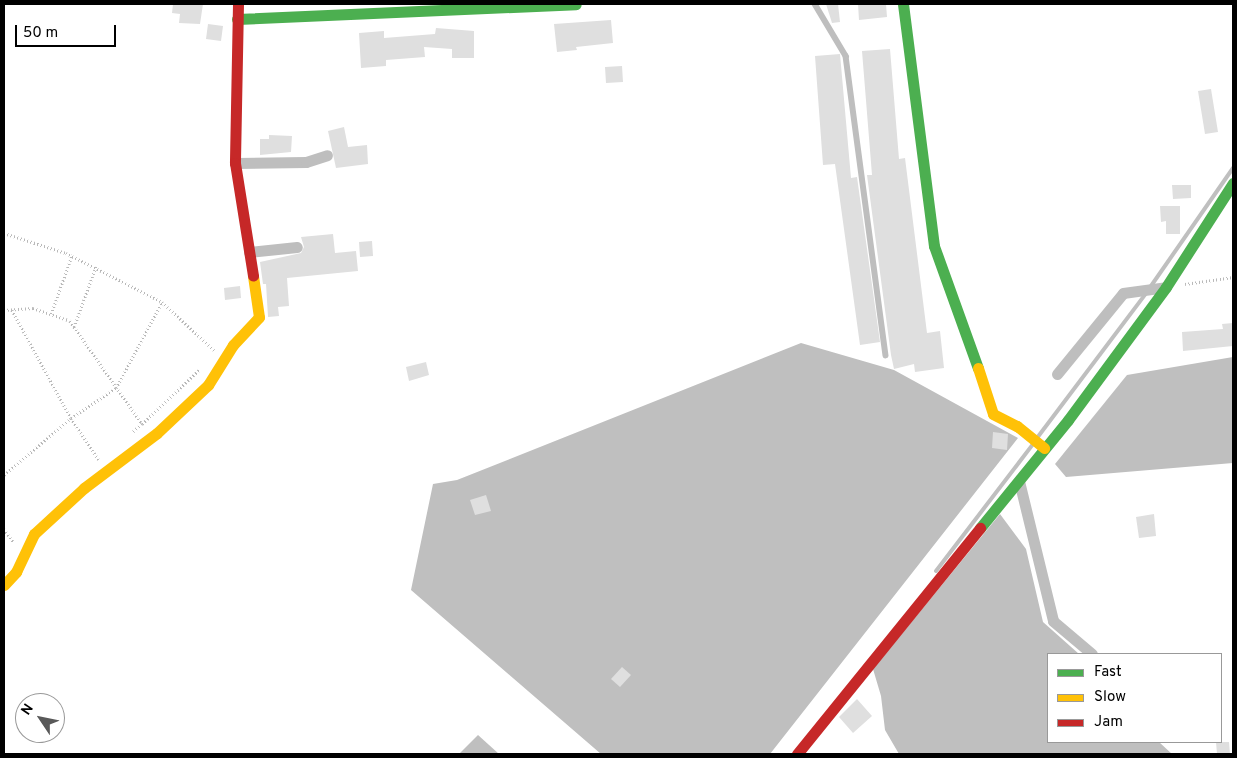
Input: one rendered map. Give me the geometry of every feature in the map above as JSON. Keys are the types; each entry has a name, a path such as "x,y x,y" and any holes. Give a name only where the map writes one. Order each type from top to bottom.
{"street":[{"path":"4,585 16,572 34,534 84,488 157,433 208,385 233,345 258,317 235,163 238,4"},
{"path":"237,19 576,4"},
{"path":"903,4 932,227 940,269 960,312 993,414 1038,443"},
{"path":"235,163 306,162 327,155"},
{"path":"798,754 1018,481 1038,443 1166,286 1233,183"},
{"path":"249,252 297,247"},
{"path":"1057,374 1108,309 1123,293 1166,286"},
{"path":"1018,481 1052,621 1091,653"}],"lane":[{"path":"815,4 846,56 886,355"}],"path":[{"path":"4,240 4,234 72,255 96,266 162,302 217,353"},
{"path":"51,314 72,255"},
{"path":"74,327 96,266"},
{"path":"1166,286 1233,276"},
{"path":"4,475 71,418 116,388 162,302"},
{"path":"4,310 33,308 70,321 142,424"},
{"path":"12,310 71,418 100,461"},
{"path":"128,436 204,366"},
{"path":"92,468 107,455"},
{"path":"4,529 14,544 20,536"}],"shaded area":[{"path":"801,343 894,370 1018,438 770,754 601,754 411,590 433,484 457,480"},
{"path":"1233,357 1233,463 1066,477 1055,464 1127,375"},
{"path":"1000,514 1026,549 1043,622 1078,653 1047,653 1047,743 1160,743 1172,754 899,754 885,730 881,696 873,669"},
{"path":"478,735 499,754 459,754"}],"building":[{"path":"173,4 203,4 200,24 179,23 180,14 172,13"},
{"path":"826,4 838,4 840,22 832,23"},
{"path":"858,4 886,4 887,17 859,20"},
{"path":"611,20 613,43 576,47 577,50 557,52 554,24"},
{"path":"208,24 223,26 221,41 206,39"},
{"path":"436,28 474,31 474,58 452,58 452,49 424,47 425,57 386,60 386,66 361,68 359,33 384,31 384,38 435,34"},
{"path":"890,49 899,159 905,158 927,333 940,331 944,368 915,372 914,364 894,369 867,175 872,175 862,51"},
{"path":"840,54 851,178 857,177 880,342 860,345 835,164 823,165 815,56"},
{"path":"622,66 623,82 606,83 605,67"},
{"path":"1211,89 1218,132 1205,134 1198,91"},
{"path":"344,127 348,147 367,145 368,164 336,168 328,131"},
{"path":"269,135 292,136 291,152 260,155 260,139 269,139"},
{"path":"1172,185 1191,185 1191,198 1173,199"},
{"path":"1160,206 1180,206 1180,234 1166,234 1166,221 1161,222"},
{"path":"333,234 335,253 356,251 358,271 287,278 289,306 278,307 279,316 268,317 266,284 263,284 260,262 301,253 304,247 301,237"},
{"path":"372,241 373,256 360,257 359,242"},
{"path":"240,286 241,298 225,300 224,288"},
{"path":"1233,323 1233,346 1183,351 1182,332 1223,329 1222,324"},
{"path":"426,362 429,375 409,381 406,367"},
{"path":"993,432 1008,434 1007,450 992,448"},
{"path":"486,495 491,511 475,515 470,500"},
{"path":"1154,514 1156,536 1139,538 1136,517"},
{"path":"622,667 631,675 620,687 611,679"},
{"path":"857,699 872,716 853,733 839,717"},
{"path":"1229,742 1230,754 1217,754 1216,743"}],"waterway":[{"path":"1151,286 1233,168"},
{"path":"1037,438 1147,292"},
{"path":"936,571 1033,444"}],"traffic: fast":[{"path":"237,19 576,4"},
{"path":"903,4 934,246 978,368"},
{"path":"980,528 1068,420 1166,287 1233,183"}],"traffic: slow":[{"path":"4,585 16,572 34,534 84,488 157,433 208,385 233,345 259,317 253,276"},
{"path":"978,368 993,414 1017,426 1044,448"}],"traffic: jam":[{"path":"238,4 235,163 253,276"},
{"path":"797,754 980,528"}]}
